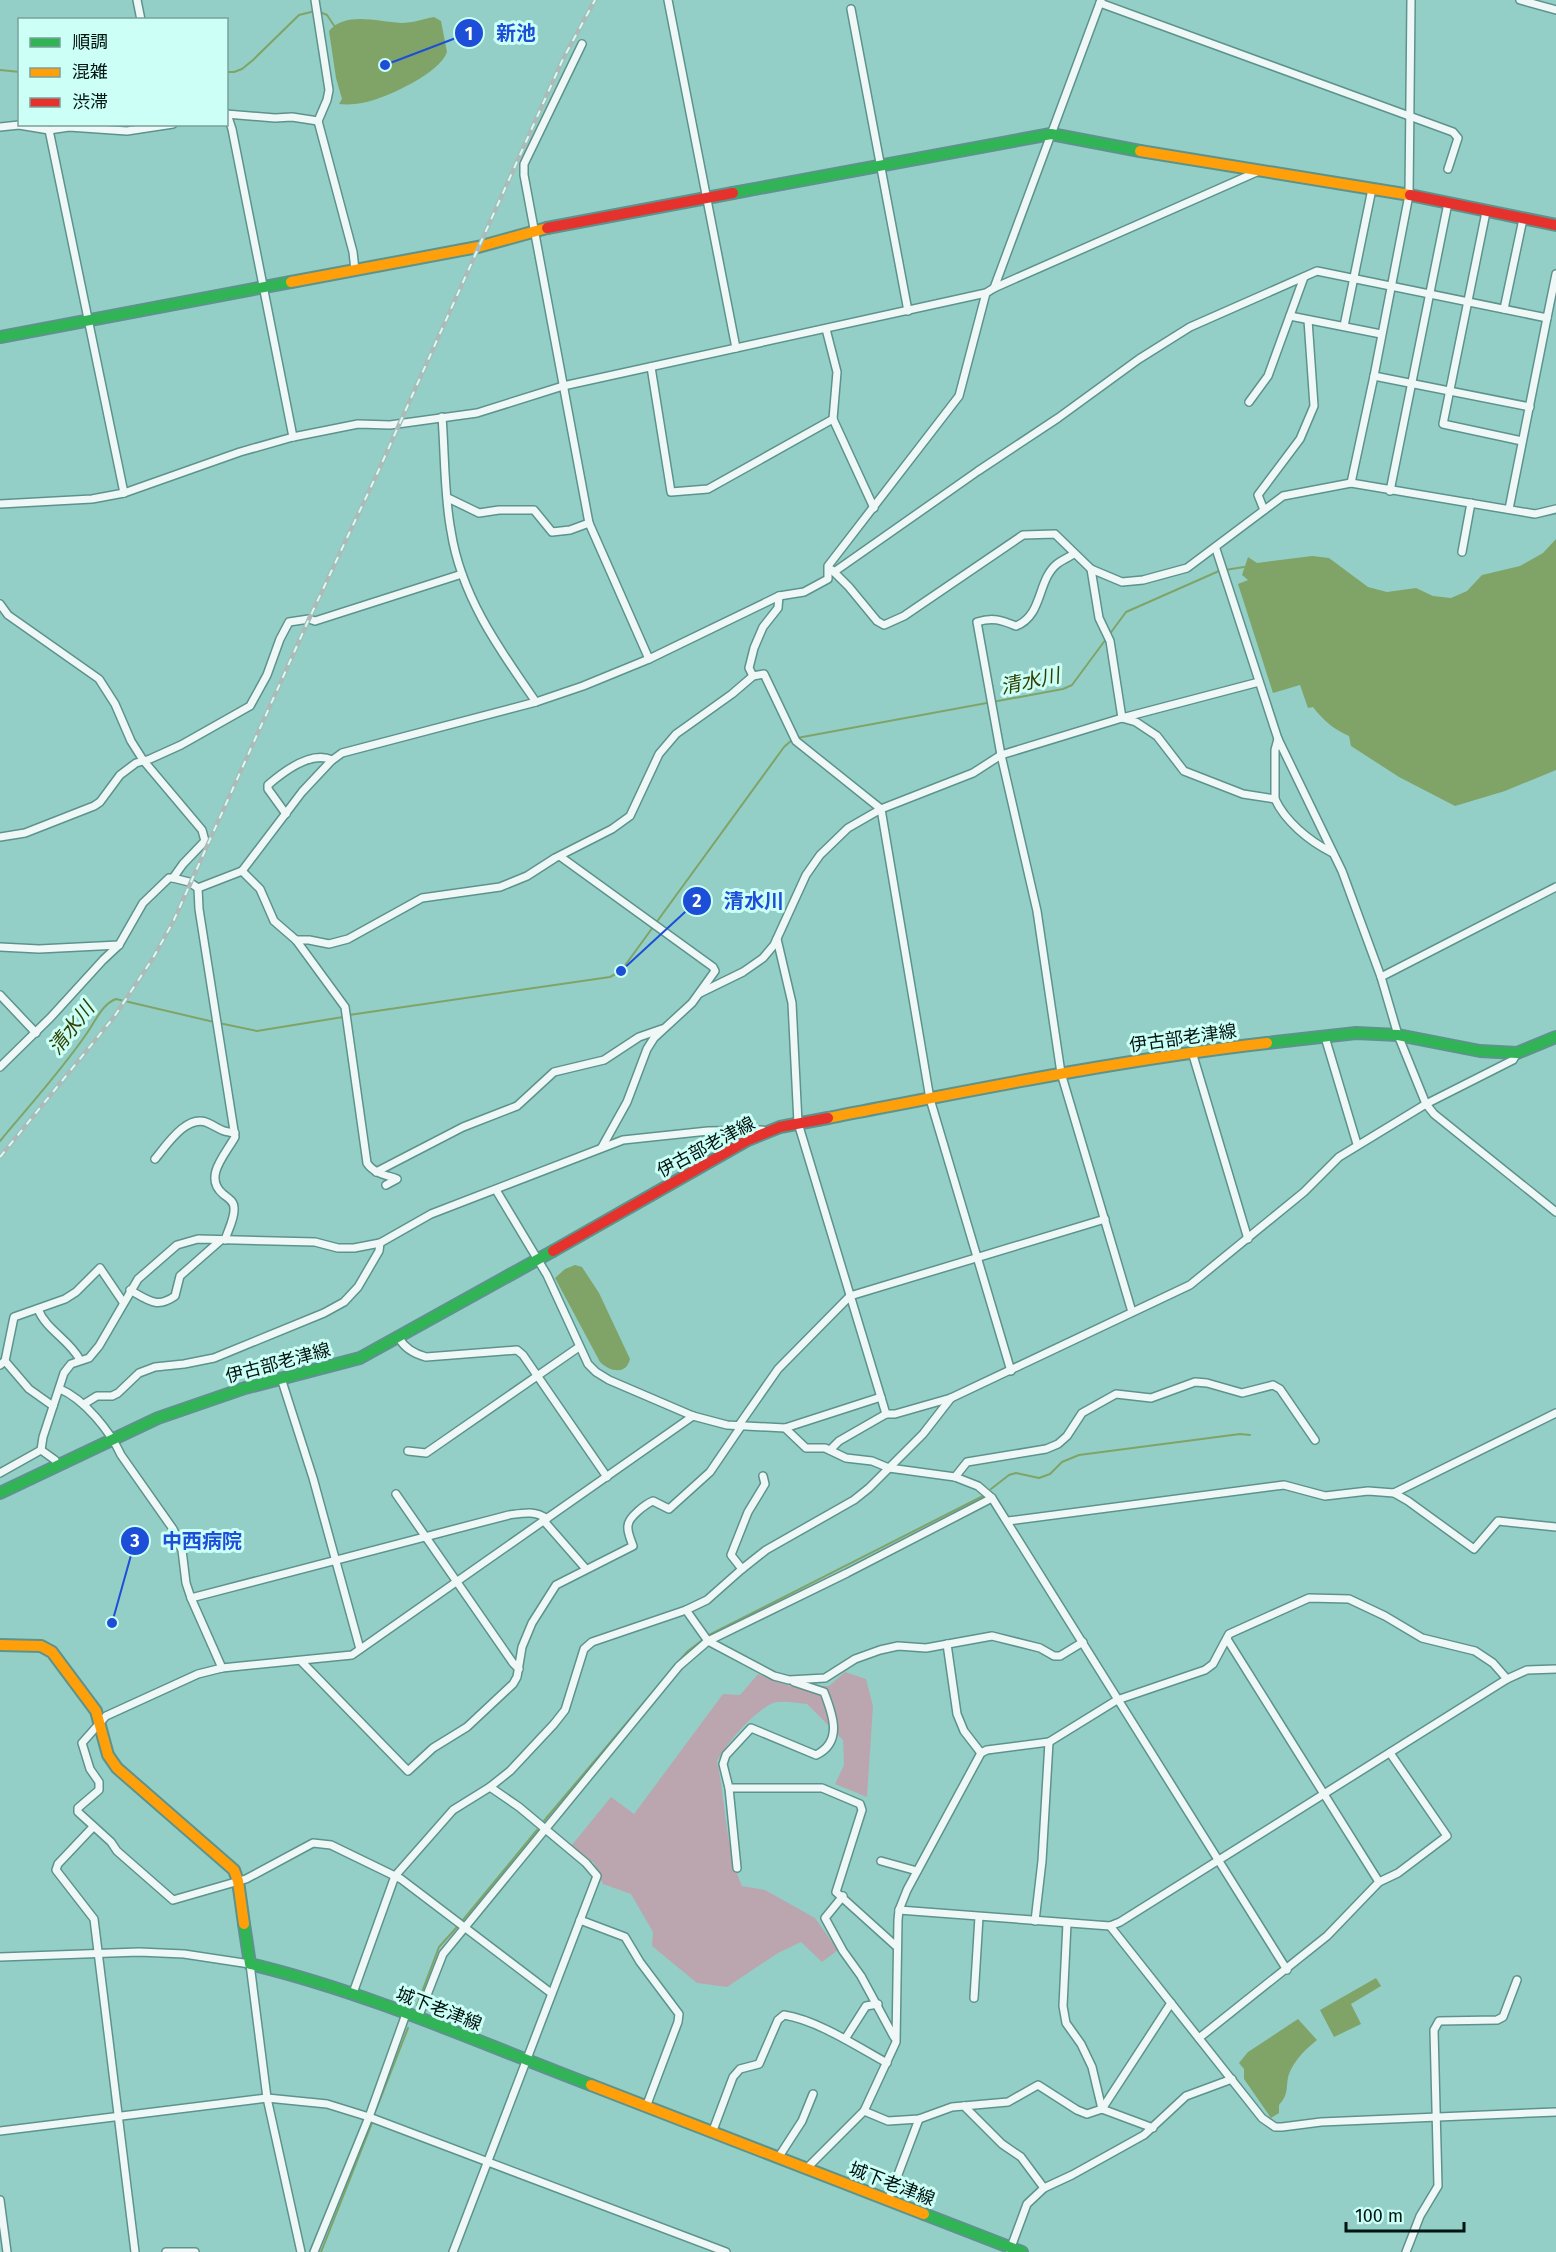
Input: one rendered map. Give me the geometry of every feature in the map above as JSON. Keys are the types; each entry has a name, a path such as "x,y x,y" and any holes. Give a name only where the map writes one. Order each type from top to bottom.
{"main road":[{"path":"0,337 478,247 535,230 1051,134 1090,143 1409,195 1556,225"},
{"name":"伊古部老津線","path":"0,1493 158,1418 245,1388 360,1358 747,1140 780,1127 1061,1073 1192,1052 1325,1036 1356,1033 1398,1035 1480,1051 1517,1053 1556,1038"},
{"path":"0,1645 41,1646 52,1652 96,1711 108,1755 117,1768 234,1870 238,1881 250,1964"},
{"name":"城下老津線","path":"250,1964 296,1974 352,1993 807,2168 1010,2250 1022,2252"}],"street":[{"path":"137,0 141,18"},
{"path":"315,0 329,90 318,121 353,252 355,270"},
{"path":"668,0 736,348"},
{"path":"1351,483 1409,195 1411,0"},
{"path":"1520,0 1556,10"},
{"path":"994,288 1100,1 1411,115 1457,135 1457,143 1448,169"},
{"path":"851,9 908,310"},
{"path":"582,44 524,164 589,523 650,659"},
{"path":"228,114 292,117 318,121"},
{"path":"228,117 293,437"},
{"path":"0,127 18,126"},
{"path":"33,126 49,130 69,127 141,130 162,126"},
{"path":"49,130 124,493"},
{"path":"0,504 92,499 124,493 240,452 293,437 358,424 390,425 477,413 564,386 986,293 1262,170"},
{"path":"1344,327 1372,189"},
{"path":"1390,491 1448,203"},
{"path":"1486,212 1443,424 1522,441"},
{"path":"1504,309 1523,219"},
{"path":"831,569 1190,327 1317,272 1547,318"},
{"path":"1509,509 1556,274"},
{"path":"1248,402 1268,376 1304,277"},
{"path":"198,888 242,871 302,792 332,760 342,753 536,702 583,686 650,659 779,596 804,592 828,579 831,569 874,508 959,396 986,293"},
{"path":"1290,316 1382,334"},
{"path":"1264,510 1258,495 1300,439 1314,406 1308,320"},
{"path":"826,329 837,372 833,419 874,508"},
{"path":"651,367 671,492 708,489 833,419"},
{"path":"1374,376 1530,407"},
{"path":"442,417 451,534 462,574 473,602 498,647 536,702"},
{"path":"831,569 877,621 884,624 904,616 1023,535 1055,534 1091,569 1122,582 1143,580 1187,568 1216,549 1283,496 1351,483 1535,514 1556,509"},
{"path":"448,498 479,513 499,510 534,510 552,532 570,530 589,523"},
{"path":"1462,552 1471,503"},
{"path":"1216,549 1278,739 1342,871 1381,977 1398,1035 1426,1104 1434,1114 1556,1212"},
{"path":"1074,554 1056,564 1030,616 1023,623 1016,626 989,618 977,622 1000,755 1037,911 1061,1073 1131,1312"},
{"path":"1091,569 1100,618 1110,640 1122,718"},
{"path":"0,837 25,833 94,806 100,802 120,776 143,760 181,745 250,706 267,675 289,622 309,619 315,621 462,574"},
{"path":"753,676 749,668 754,648 763,627 778,608 779,596"},
{"path":"0,603 8,615 99,679 112,697 131,741 143,760 202,830 205,841 173,878 170,878 142,903 119,945 36,1033 0,1067"},
{"path":"296,940 329,944 348,939 422,898 500,887 527,876 555,858 561,857 612,829 630,816 659,754 676,734 753,676 764,674 795,738 881,809 930,1099 1011,1371"},
{"path":"700,993 743,972 763,958 777,939 819,855 848,828 881,809 973,773 1000,755 1122,718 1259,682"},
{"path":"1122,718 1136,722 1157,736 1184,771 1243,794 1275,799"},
{"path":"1278,739 1275,750 1275,799 1282,814 1321,847 1331,852"},
{"path":"286,814 268,789 268,785 299,762 326,757 332,760"},
{"path":"561,857 713,967 713,974 692,1003 665,1028 647,1049 627,1102 602,1147"},
{"path":"242,871 260,889 274,921 296,940 345,1007 367,1163 376,1172 397,1179 386,1185"},
{"path":"173,878 189,882 198,888"},
{"path":"1381,977 1556,887"},
{"path":"130,1290 155,1303 166,1303 175,1296 180,1276 223,1240 235,1211 233,1203 218,1189 214,1180 216,1169 236,1137 199,909 198,888"},
{"path":"777,939 792,1003 798,1124 886,1414"},
{"path":"0,947 39,949 119,945"},
{"path":"0,995 36,1033"},
{"path":"376,1172 463,1128 517,1106 554,1072 604,1060 639,1038 665,1028"},
{"path":"1325,1036 1357,1144"},
{"path":"1192,1052 1248,1239"},
{"path":"830,1450 839,1441 886,1414 895,1414 951,1398 1190,1285 1304,1192 1339,1157 1357,1144 1426,1104 1513,1060 1517,1053"},
{"path":"155,1159 182,1129 196,1121 207,1122 221,1131 235,1133"},
{"path":"41,1450 43,1437 64,1374 71,1364 89,1358 99,1346 138,1279 177,1245 198,1239 315,1242 338,1248 354,1248 380,1243 431,1214 602,1147 633,1139 708,1131 753,1132 780,1127"},
{"path":"495,1190 547,1275 588,1364 609,1380 693,1416 727,1425 785,1428 881,1397"},
{"path":"301,1661 408,1771 433,1748 467,1727 513,1684 519,1669 522,1647 532,1623 556,1585 633,1546 627,1527 647,1503 653,1501 669,1509 710,1472 778,1369 850,1296 1105,1219"},
{"path":"84,1404 97,1396 118,1394 139,1373 155,1367 214,1358 344,1302 358,1287 379,1251 380,1243"},
{"path":"53,1406 28,1389 2,1363 14,1317 66,1299 100,1268 123,1302"},
{"path":"38,1309 41,1317 76,1351 80,1360"},
{"path":"399,1338 403,1345 416,1354 426,1357 517,1350 523,1355 607,1477"},
{"path":"408,1451 426,1453 579,1347"},
{"path":"281,1378 313,1478 360,1648"},
{"path":"955,1477 967,1462 1046,1449 1058,1444 1067,1436 1082,1413 1116,1394 1151,1398 1195,1382 1242,1393 1273,1384 1280,1389 1314,1440"},
{"path":"60,1389 72,1394 84,1404 173,1529 182,1550 186,1583 191,1598 222,1668"},
{"path":"352,1993 394,1876 453,1810 490,1787 510,1771 565,1710 584,1649 592,1642 612,1634 686,1610 707,1600 766,1550 854,1500 923,1434 951,1398"},
{"path":"1394,1493 1556,1413"},
{"path":"552,1993 394,1876 330,1845 313,1843 238,1881 173,1900 117,1851 111,1842 78,1812 78,1808 99,1790 99,1782 90,1768 82,1743 106,1716 198,1674 222,1668 352,1655 693,1416"},
{"path":"785,1428 806,1448 825,1448 846,1458 872,1461 889,1468 955,1477 978,1486 992,1498 1287,1970"},
{"path":"41,1450 55,1460 57,1467"},
{"path":"0,1473 41,1450"},
{"path":"742,1569 731,1555 748,1512 765,1484 763,1476"},
{"path":"1008,1521 1284,1485 1325,1496 1368,1491 1394,1493 1474,1549 1498,1521 1556,1527"},
{"path":"396,1494 519,1669"},
{"path":"418,2018 443,1954 679,1666 708,1641 992,1498"},
{"path":"191,1598 425,1536 530,1512 540,1514 586,1569"},
{"path":"807,2168 864,2111 896,2042 899,1910 917,1870 981,1753 987,1750 1049,1742 1117,1700 1205,1670 1213,1664 1229,1634 1309,1598 1348,1599 1385,1616 1422,1638 1475,1652 1493,1663 1507,1679"},
{"path":"686,1610 708,1641 774,1676 824,1692 833,1714 833,1737 826,1750 816,1755 751,1728 726,1755 723,1764 729,1788 737,1868"},
{"path":"789,1680 825,1678 855,1659 898,1646 926,1648 992,1636 1040,1648 1054,1656 1060,1656 1083,1642"},
{"path":"1227,1639 1379,1882"},
{"path":"947,1644 957,1714 964,1731 981,1753"},
{"path":"899,1910 1110,1926 1120,1922 1507,1679 1527,1670 1556,1669"},
{"path":"1035,1921 1042,1861 1049,1742"},
{"path":"1199,2038 1327,1936 1379,1882 1398,1873 1447,1836 1390,1753"},
{"path":"453,2252 597,1876 586,1863 519,1807 490,1787"},
{"path":"729,1788 822,1788 860,1804 862,1810 836,1892 897,1947"},
{"path":"93,1827 57,1864 56,1870 94,1919 135,2252"},
{"path":"881,1860 917,1870"},
{"path":"843,1896 825,1918 843,1951 878,2004 896,2042"},
{"path":"974,1998 979,1917"},
{"path":"580,1920 625,1937 640,1962 679,2014 646,2107"},
{"path":"1067,1923 1063,2006 1066,2023 1081,2044 1092,2067 1102,2109"},
{"path":"1110,1926 1262,2118 1275,2127 1556,2112"},
{"path":"0,1957 139,1952 184,1954 250,1964 267,2098 301,2252"},
{"path":"1406,2252 1419,2217 1438,2186 1435,2025 1439,2021 1497,2020 1503,2017 1517,1980"},
{"path":"864,2111 888,2121 919,2119 952,2107 1008,2102 1038,2085 1087,2114 1102,2109 1172,2003"},
{"path":"845,2039 866,2006 878,2004"},
{"path":"314,2252 369,2117 406,2014"},
{"path":"712,2133 733,2077 740,2069 759,2064 778,2020 784,2015 845,2039 887,2063"},
{"path":"1010,2250 1027,2204 1044,2188 1144,2135 1186,2096 1232,2079"},
{"path":"778,2158 802,2121 813,2094"},
{"path":"0,2131 267,2098 327,2104 369,2117 726,2252"},
{"path":"964,2106 1002,2144 1021,2157 1044,2188"},
{"path":"1102,2109 1153,2128"},
{"path":"888,2201 919,2119"},
{"path":"0,2200 7,2252"},
{"path":"166,2252 195,2252"}],"shaded area":[{"path":"434,17 441,21 447,52 434,68 400,90 367,102 339,104 342,99 336,78 329,31 344,21 353,19 401,23"},
{"path":"1556,539 1556,770 1505,791 1455,806 1399,777 1351,746 1349,736 1329,724 1313,707 1308,708 1300,685 1273,693 1238,584 1248,580 1242,575 1248,557 1257,563 1312,556 1329,558 1368,587 1387,592 1416,588 1433,596 1451,598 1467,591 1482,575 1520,566 1543,553"},
{"path":"575,1265 582,1267 599,1293 630,1359 625,1368 621,1370 608,1368 600,1362 555,1278 565,1269"},
{"path":"845,1672 866,1679 873,1706 867,1797 835,1784 844,1765 843,1740 807,1704 781,1702 765,1707 742,1728 717,1761 732,1856 742,1886 765,1890 815,1918 838,1950 822,1962 801,1942 778,1953 727,1987 697,1983 652,1946 653,1932 631,1894 603,1884 594,1863 571,1846 611,1797 634,1814 723,1694 740,1695 758,1674 790,1686 829,1686"},
{"path":"1376,1978 1381,1986 1351,2004 1361,2024 1334,2037 1320,2010"},
{"path":"1298,2019 1317,2040 1294,2064 1289,2074 1285,2097 1279,2105 1279,2113 1271,2118 1244,2079 1244,2069 1239,2063 1248,2052"}],"waterway":[{"path":"228,72 242,69 299,15 315,11"},
{"path":"320,12 327,15 335,27"},
{"path":"0,70 18,72"},
{"name":"清水川","path":"797,738 1063,689 1072,685 1126,612 1219,571 1244,567"},
{"name":"清水川","path":"349,1015 610,977 621,971 784,747 792,740"},
{"name":"清水川","path":"0,1141 56,1074 111,1001 116,999 214,1022"},
{"name":"清水川","path":"219,1023 257,1031 343,1017"},
{"path":"991,1489 1009,1475 1016,1473 1039,1478 1050,1474 1062,1462 1079,1455 1240,1434 1250,1435"},
{"path":"709,1635 983,1496"},
{"path":"677,1663 701,1641"},
{"path":"543,1822 668,1674"},
{"path":"463,1920 537,1830"},
{"path":"417,2005 439,1947 457,1927"},
{"path":"376,2110 408,2028"},
{"path":"321,2252 372,2123"}],"railway":[{"path":"0,1157 114,1017 153,958 173,922 563,59 595,0"}],"traffic: fast":[{"path":"733,193 1051,134 1140,151"},
{"path":"0,337 291,282"},
{"path":"1267,1043 1356,1033 1398,1035 1480,1051 1517,1053 1556,1037"},
{"path":"0,1493 158,1418 245,1388 360,1358 553,1251"},
{"path":"244,1924 250,1964 294,1975 380,2003 591,2085"},
{"path":"924,2214 1022,2252"}],"traffic: slow":[{"path":"1140,151 1410,195"},
{"path":"291,282 478,247 547,228"},
{"path":"828,1118 1101,1067 1267,1043"},
{"path":"0,1645 41,1646 52,1652 96,1711 108,1755 117,1768 234,1870 238,1881 244,1924"},
{"path":"591,2085 924,2214"}],"traffic: jam":[{"path":"547,228 733,193"},
{"path":"1410,195 1556,225"},
{"path":"553,1251 748,1140 780,1127 828,1118"}],"place":[{"name":"新池","path":"385,65"},
{"name":"清水川","path":"621,971"},
{"name":"中西病院","path":"112,1623"}]}
